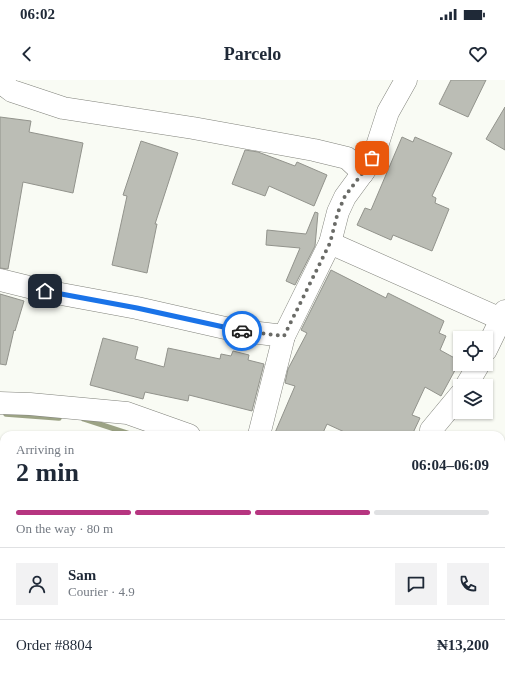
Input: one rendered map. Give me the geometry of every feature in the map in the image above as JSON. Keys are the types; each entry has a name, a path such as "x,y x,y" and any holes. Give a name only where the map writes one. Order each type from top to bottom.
{"street":[{"path":"1,80 1,83 12,91 63,108 193,128 314,150 347,158 363,173"},
{"path":"260,431 284,336 330,243 338,212 345,196 363,173 376,149 388,112 406,80"},
{"path":"330,243 503,315 493,336"},
{"path":"0,280 45,291 137,308 234,330 284,336"},
{"path":"0,403 30,404 127,413 178,431"},
{"path":"431,430 453,403"}],"building":[{"path":"451,80 486,80 468,117 439,104"},
{"path":"505,107 505,150 486,139"},
{"path":"0,117 31,121 29,132 83,143 73,193 23,182 8,269 0,268"},
{"path":"402,137 413,142 415,137 452,153 432,196 436,198 435,203 449,209 432,251 393,235 391,240 357,225 365,208 371,210"},
{"path":"141,141 178,153 155,224 157,224 147,273 112,265 127,196 123,195"},
{"path":"245,150 258,152 295,166 297,162 327,175 314,206 269,186 265,196 232,184"},
{"path":"315,212 318,213 315,246 295,285 286,281 300,248 266,245 267,230 306,234"},
{"path":"331,270 386,298 388,293 444,321 439,333 446,336 440,350 453,357 453,371 455,371 441,396 425,387 412,415 420,418 414,431 342,431 327,424 324,431 276,431 295,386 285,383 288,369 307,333 301,330"},
{"path":"0,294 24,301 15,331 14,330 6,365 0,364"},
{"path":"103,338 138,347 135,359 164,367 168,348 220,359 221,354 231,356 233,351 249,355 248,360 264,364 252,411 189,395 188,401 145,392 143,399 90,385"}],"waterway":[{"path":"6,414 59,418"},
{"path":"84,419 121,431"}],"way so far":[{"path":"242,331 284,336 330,243 338,212 345,196 372,158"}],"route":[{"path":"45,291 137,308 242,331"}]}
